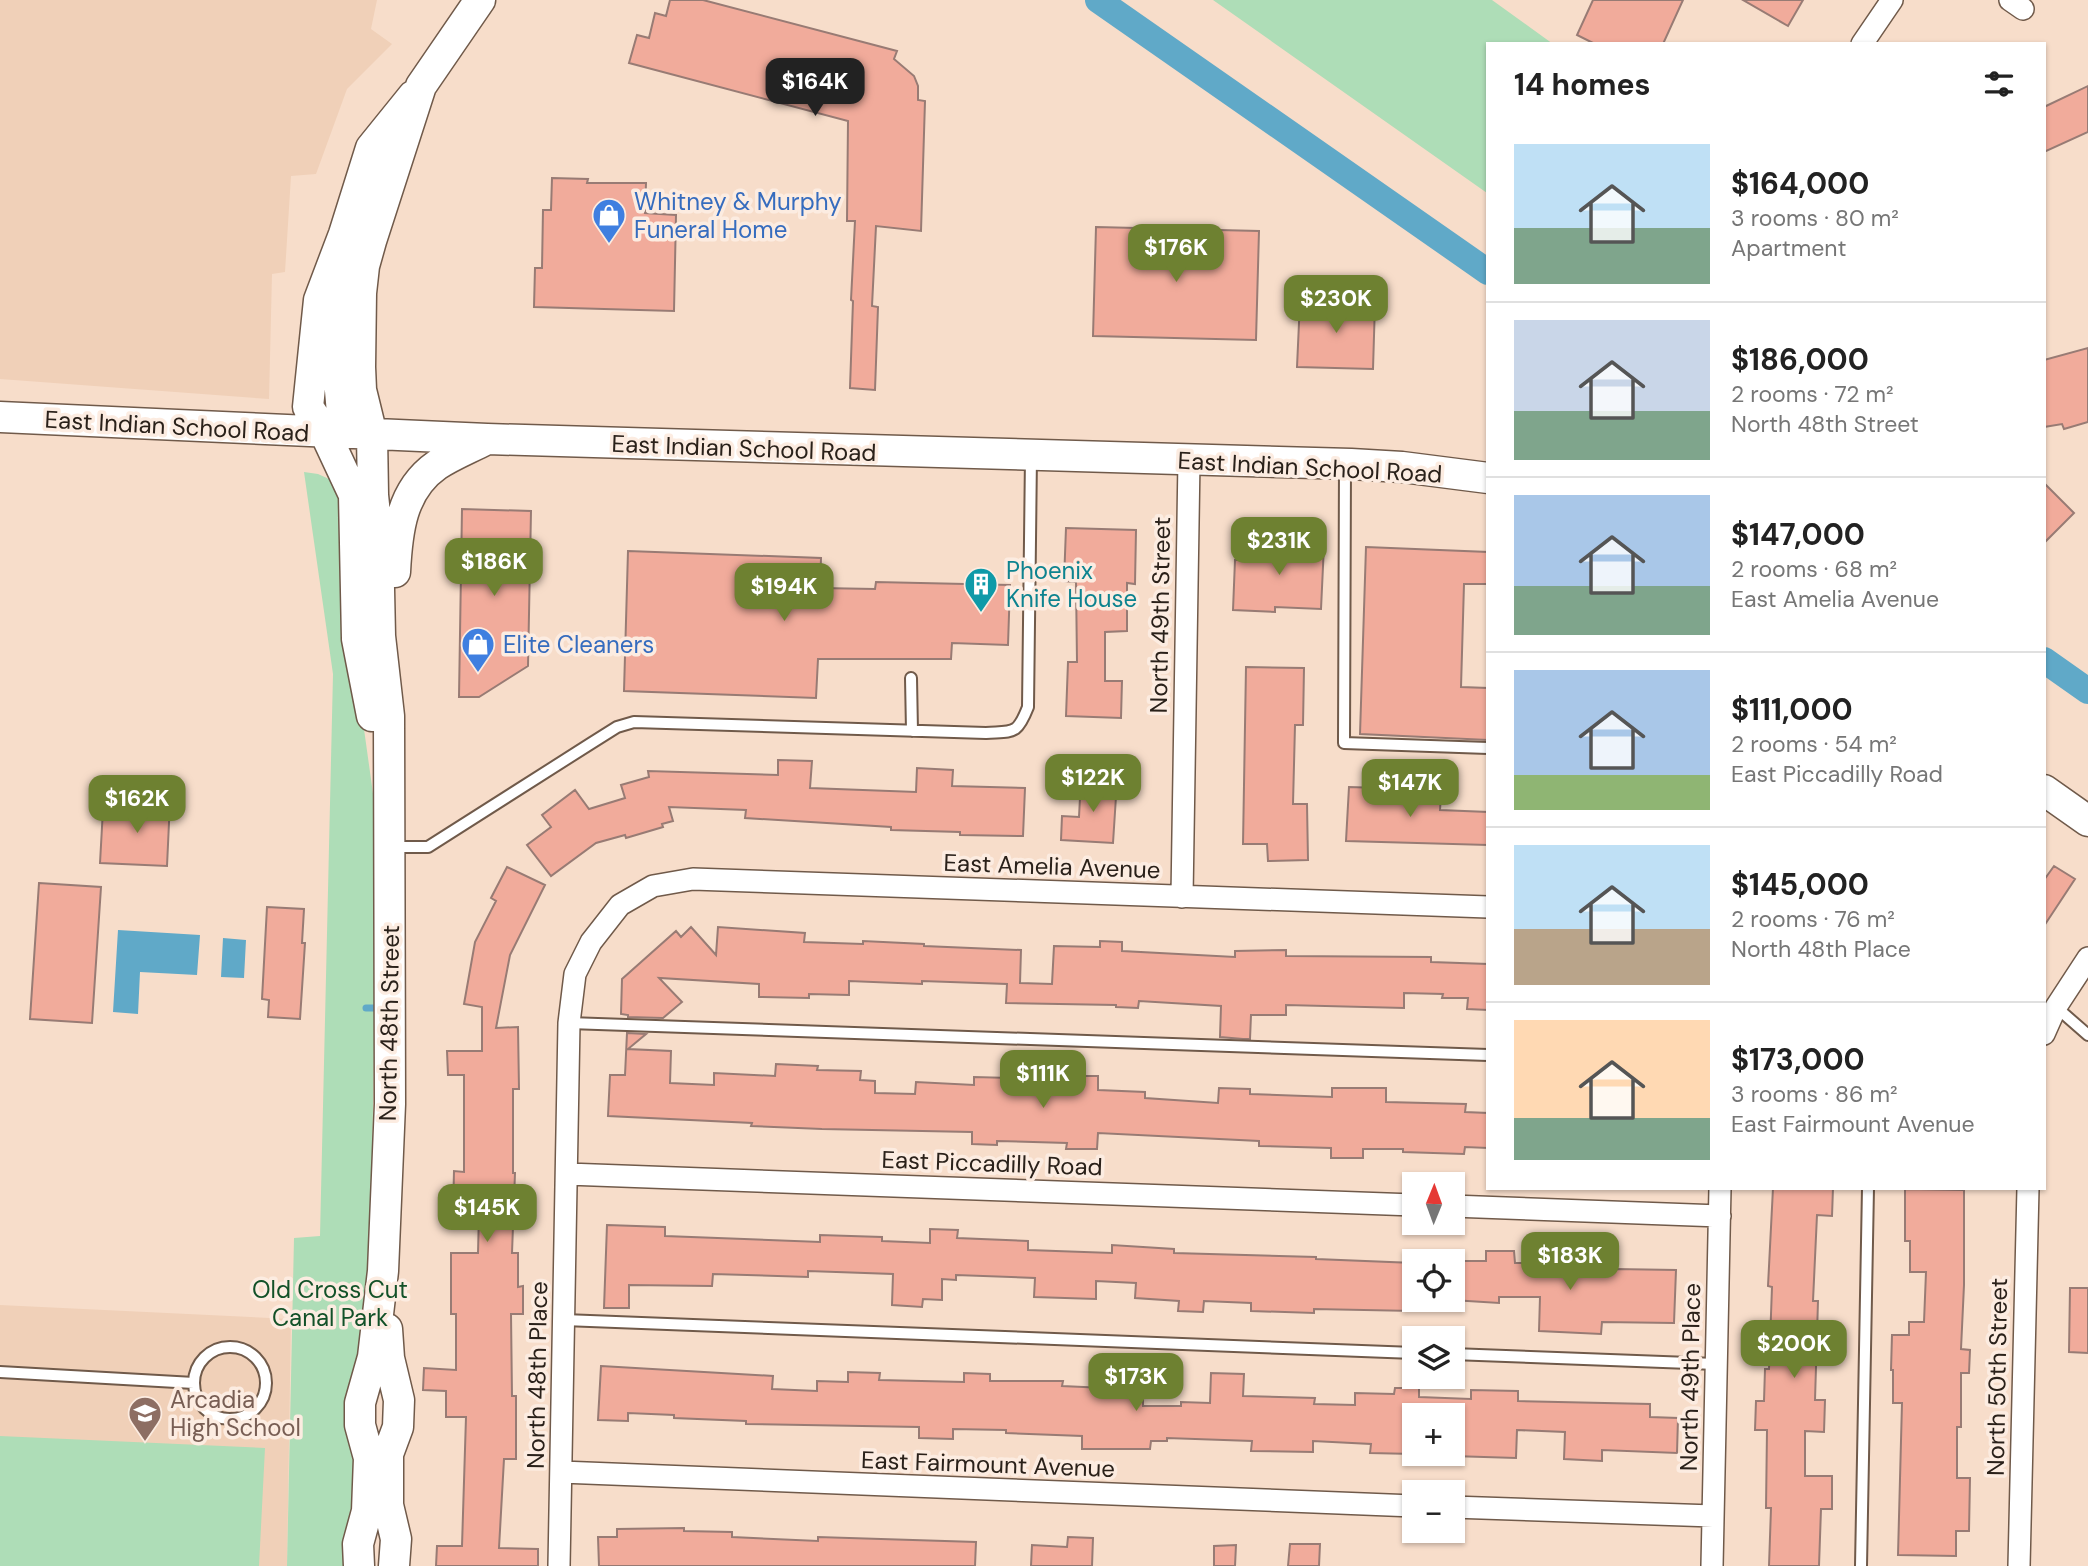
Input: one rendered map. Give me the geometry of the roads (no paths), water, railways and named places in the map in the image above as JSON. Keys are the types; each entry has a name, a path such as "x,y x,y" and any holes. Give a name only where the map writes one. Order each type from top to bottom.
{"street":[{"path":"325,433 342,413 338,327 344,234 371,148 421,86 480,0"},
{"path":"1863,42 1892,0"},
{"name":"North 48th Street","path":"359,1566 358,1544 367,1511 369,1458 360,1424 360,1403 373,1357 383,1271 390,1104 391,847 389,716 380,636 372,435 361,390 364,266 421,86"},
{"name":"East Indian School Road","path":"0,417 486,439 1345,464 1402,467 1486,478"},
{"name":"North 48th Street","path":"325,433 354,495 357,639 370,708 388,774"},
{"path":"389,716 396,560 399,524 403,511 409,496 436,465 486,439"},
{"name":"North 49th Street","path":"1182,897 1189,460"},
{"path":"2046,790 2088,821"},
{"name":"East Amelia Avenue","path":"620,905 653,886 693,879 1486,907"},
{"name":"North 48th Place","path":"559,1566 569,1023 575,974 591,942 620,905"},
{"path":"2046,1030 2056,1007 2088,958"},
{"name":"East Piccadilly Road","path":"567,1174 1402,1205"},
{"name":"North 49th Place","path":"1712,1566 1720,1190"},
{"name":"North 50th Street","path":"2020,1566 2028,1190"},
{"path":"1465,1206 1720,1216"},
{"name":"North 48th Street","path":"383,1271 388,1359 399,1400 398,1427 388,1454 388,1505 396,1539 394,1566"},
{"name":"East Fairmount Avenue","path":"561,1472 1402,1506"},
{"path":"1465,1507 1713,1516"}],"lane":[{"path":"391,847 428,848 599,738 617,727 634,722 986,733 1013,731 1020,726 1028,707 1031,456"},
{"path":"1345,464 1343,743 1486,748"},
{"path":"911,678 912,731"},
{"path":"2056,1007 2088,1035"},
{"path":"569,1023 1486,1055"},
{"path":"1861,1566 1868,1190"},
{"path":"564,1320 1402,1353"},
{"path":"223,1347 246,1350 263,1368 266,1379 261,1402 253,1410 232,1419 209,1412 201,1404 194,1383 196,1370 202,1360 223,1347"},
{"path":"1465,1354 1716,1364"},
{"path":"0,1372 194,1383"}],"water":[{"path":"118,930 200,935 197,975 140,972 138,1014 113,1012"},
{"path":"223,938 246,940 244,978 221,977"}],"waterway":[{"path":"1098,0 1486,271"},
{"path":"2046,661 2088,691"},
{"path":"366,1008 382,1008"}],"place":[{"name":"Whitney & Murphy Funeral Home","path":"609,245"},
{"name":"Phoenix Knife House","path":"981,614"},
{"name":"Elite Cleaners","path":"478,674"},
{"name":"Arcadia High School","path":"145,1443"}],"park label":[{"name":"Old Cross Cut Canal Park","path":"330,1303"}]}
